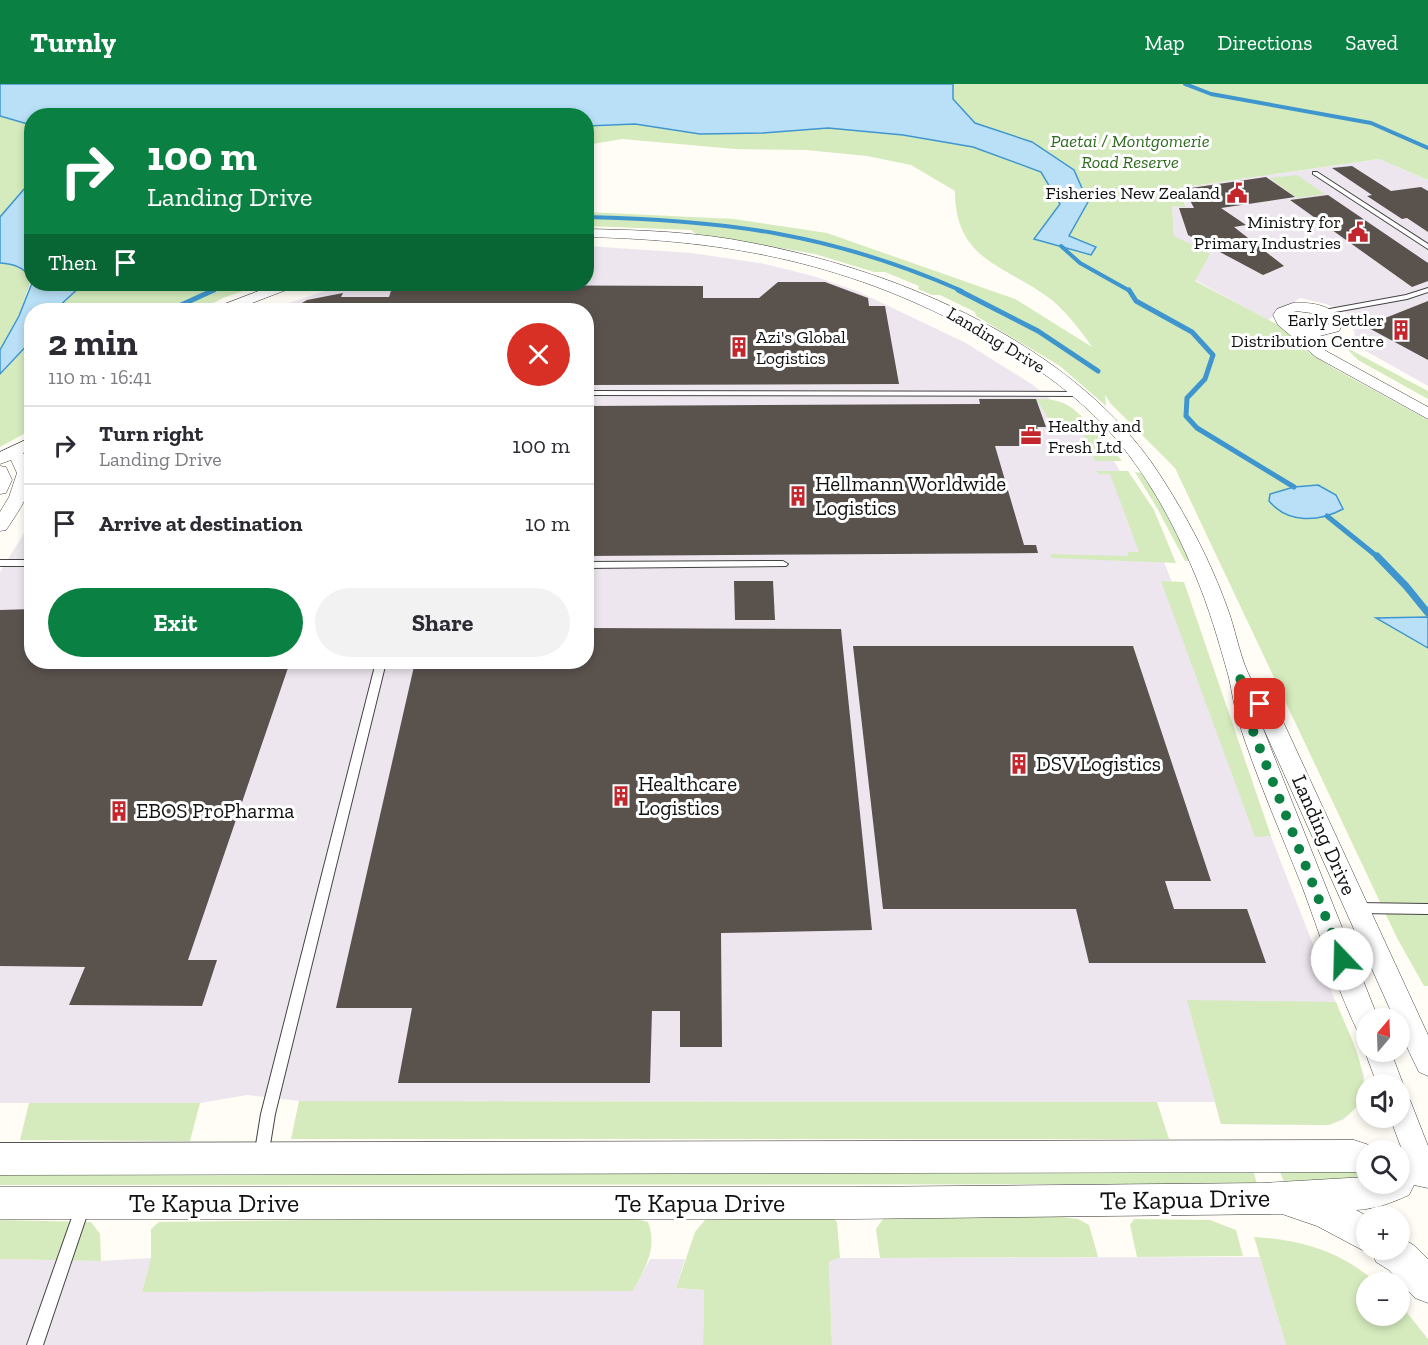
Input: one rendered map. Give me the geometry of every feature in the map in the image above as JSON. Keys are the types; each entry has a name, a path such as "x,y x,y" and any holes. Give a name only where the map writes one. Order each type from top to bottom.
{"street":[{"name":"Landing Drive","path":"594,233 710,240 784,252 819,260 884,282 969,321 1028,356 1080,394 1127,441 1157,482 1188,536 1219,610 1240,677 1248,718 1361,1008"},
{"path":"240,303 271,291"},
{"path":"1428,402 1346,357 1334,341 1335,320 1324,312 1308,308 1287,309 1280,315 1280,319 1321,354 1428,414"},
{"path":"1292,328 1316,333 1334,328"},
{"path":"7,456 24,446"},
{"path":"7,456 22,462 24,468"},
{"path":"0,471 3,480 0,489"},
{"path":"0,526 18,497 24,479"},
{"name":"Landing Drive","path":"1240,677 1270,717 1428,1064"},
{"path":"1404,1128 1413,1176"},
{"name":"Te Kapua Drive","path":"0,1159 1356,1156"},
{"name":"Te Kapua Drive","path":"0,1203 841,1203 1263,1199 1376,1193 1413,1176"},
{"path":"1263,1199 1297,1204 1325,1212 1356,1229"},
{"path":"1404,1260 1428,1285"}],"lane":[{"path":"1315,173 1428,247"},
{"path":"1324,312 1407,297 1428,290"},
{"path":"594,393 1080,394"},
{"path":"0,563 24,563"},
{"path":"594,565 783,564"},
{"path":"261,1158 268,1114 379,669"},
{"path":"1358,908 1428,909"},
{"path":"35,1345 84,1203"}],"shaded area":[{"path":"1379,159 1428,180 1428,386 1357,346 1351,318 1345,312 1326,304 1300,298 1268,320 1195,280 1174,236 1172,206 1186,206 1178,188"},
{"path":"594,246 692,253 765,264 813,276 857,291 966,343 1033,385 1079,423 1116,464 1155,539 1356,1054 1356,1062 1359,1062 1364,1074 1356,1074 1356,1107 1343,1120 1328,1125 1221,1124 1215,1102 299,1101 247,1095 200,1103 0,1103 0,572 24,533 24,669 594,669 594,303 289,303 325,291 594,291"},
{"path":"1260,1257 1286,1345 832,1345 829,1260 840,1258"},
{"path":"151,1258 142,1292 633,1291 650,1259 685,1259 676,1288 704,1290 703,1345 0,1345 0,1259 101,1261"}],"green space":[{"name":"Paetai / Montgomerie Road Reserve","path":"953,84 1428,84 1428,180 1379,159 1178,188 1186,207 1172,206 1174,236 1210,254 1195,281 1282,327 1307,351 1333,368 1428,420 1428,986 1424,986 1397,938 1175,468 1111,404 1105,395 1106,406 1060,366 976,316 975,312 940,295 932,295 918,289 919,286 885,272 874,272 815,254 696,234 691,230 594,226 594,212 734,219 827,233 1015,299 1092,347 1064,311 1053,301 987,260 974,248 964,234 957,215 955,191 911,165 867,156 806,150 735,149 622,139 594,144 594,126 635,124 700,134 763,133 828,128 903,135 973,147 1041,172 1060,204 1061,246 1090,254 1096,247 1069,236 1088,202 1032,142 975,123 953,99"},
{"path":"0,116 24,123 24,189 0,217"},
{"path":"1297,175 1325,194 1297,198 1270,178"},
{"path":"0,263 10,264 24,270 24,291 27,291 19,316 0,350"},
{"path":"75,291 243,291 213,303 63,303"},
{"path":"1345,347 1428,391 1428,399 1358,360"},
{"path":"24,348 24,434 0,447 0,374"},
{"path":"1036,399 1061,402 1079,414 1091,426 1053,426"},
{"path":"1063,428 1093,428 1122,461 1095,461 1081,431 1063,430"},
{"path":"1097,471 1128,471 1154,510 1176,563 1051,558 1051,554 1128,556 1128,552 1139,552 1110,474 1098,474"},
{"path":"1135,472 1141,473 1163,506 1190,561 1185,561"},
{"path":"1161,581 1184,582 1271,836 1255,837"},
{"path":"1187,1000 1336,1002 1356,1051 1356,1062 1359,1062 1362,1071 1362,1074 1356,1074 1356,1105 1347,1115 1328,1125 1221,1124"},
{"path":"299,1101 1157,1102 1169,1139 291,1139"},
{"path":"29,1103 200,1103 190,1141 20,1140"},
{"path":"1280,1172 1356,1172 1356,1184 1285,1184"},
{"path":"1254,1173 1257,1184 0,1185 0,1174"},
{"path":"830,1215 837,1222 840,1258 829,1261 832,1345 703,1345 704,1290 676,1288 695,1232 705,1220"},
{"path":"625,1216 648,1222 651,1231 649,1258 633,1291 142,1292 151,1258 151,1229 159,1222"},
{"path":"1055,1216 1078,1219 1089,1225 1098,1257 880,1258 876,1229 883,1219"},
{"path":"1134,1219 1210,1220 1236,1230 1243,1256 1137,1257 1130,1225"},
{"path":"0,1220 91,1222 100,1234 101,1261 0,1259"},
{"path":"1254,1237 1304,1244 1348,1262 1363,1272 1356,1272 1356,1326 1410,1326 1410,1316 1428,1339 1428,1345 1286,1345"}],"water":[{"path":"0,84 953,84 953,99 975,123 1032,142 1074,170 1088,202 1069,236 1096,247 1091,255 1034,239 1060,204 1041,172 973,147 903,135 828,128 763,133 700,134 635,124 594,126 594,108 24,108 24,123 0,116"},
{"path":"24,189 24,271 9,264 0,263 0,217"},
{"path":"29,291 75,291 63,303 24,303"},
{"path":"24,303 24,348 0,374 0,350"},
{"path":"1318,485 1336,495 1343,509 1314,518 1294,517 1285,514 1269,501 1270,494 1294,487"},
{"path":"1428,617 1428,648 1376,618"}],"building":[{"path":"1352,166 1391,191 1421,187 1428,191 1428,232 1407,218 1402,219 1367,196 1372,195 1332,168"},
{"path":"1266,177 1295,197 1221,208 1246,225 1234,227 1284,266 1263,275 1188,235 1179,208 1194,208 1184,189"},
{"name":"Ministry for Primary Industries","path":"1328,195 1428,263 1428,281 1412,287 1290,200"},
{"name":"Azi's Global Logistics","path":"778,282 825,282 868,298 869,306 885,306 899,384 594,385 594,303 302,303 343,293 341,297 389,297 391,291 594,291 594,286 703,286 703,298 759,298"},
{"name":"Early Settler Distribution Centre","path":"1428,301 1428,360 1365,326"},
{"name":"Hellmann Worldwide Logistics","path":"979,399 1036,399 1046,427 1037,427 1043,446 995,446 1024,545 1036,545 1038,553 594,556 594,406 980,404"},
{"path":"734,581 773,581 775,620 735,620"},
{"name":"EBOS ProPharma","path":"24,609 24,669 288,669 188,960 217,960 202,1006 69,1005 85,967 0,966 0,610"},
{"name":"Healthcare Logistics","path":"594,628 841,629 872,930 721,933 722,1047 680,1047 680,1011 652,1011 650,1083 398,1083 412,1008 336,1008 413,669 594,669"},
{"name":"DSV Logistics","path":"853,646 1133,646 1211,881 1165,881 1174,909 1247,909 1266,963 1089,963 1076,909 883,909"}],"waterway":[{"path":"1185,84 1211,94 1371,123 1428,148"},
{"path":"594,217 732,227 823,243 915,272 962,291"},
{"path":"1061,246 1080,263 1129,291"},
{"path":"958,290 1038,331 1098,371"},
{"path":"185,303 212,291"},
{"path":"1129,291 1136,301 1192,332 1213,355 1205,379 1187,398 1186,416 1197,428 1294,487"},
{"path":"1327,516 1379,558"},
{"path":"1379,558 1428,613"}],"place":[{"name":"Fisheries New Zealand","path":"1237,193"},
{"name":"Ministry for Primary Industries","path":"1358,232"},
{"name":"Early Settler Distribution Centre","path":"1401,330"},
{"name":"Azi's Global Logistics","path":"739,347"},
{"name":"Healthy and Fresh Ltd","path":"1031,436"},
{"name":"Hellmann Worldwide Logistics","path":"798,496"},
{"name":"DSV Logistics","path":"1019,764"},
{"name":"Healthcare Logistics","path":"621,796"},
{"name":"EBOS ProPharma","path":"119,811"}],"route":[{"path":"1260,704 1240,677 1248,718 1342,959"}]}
